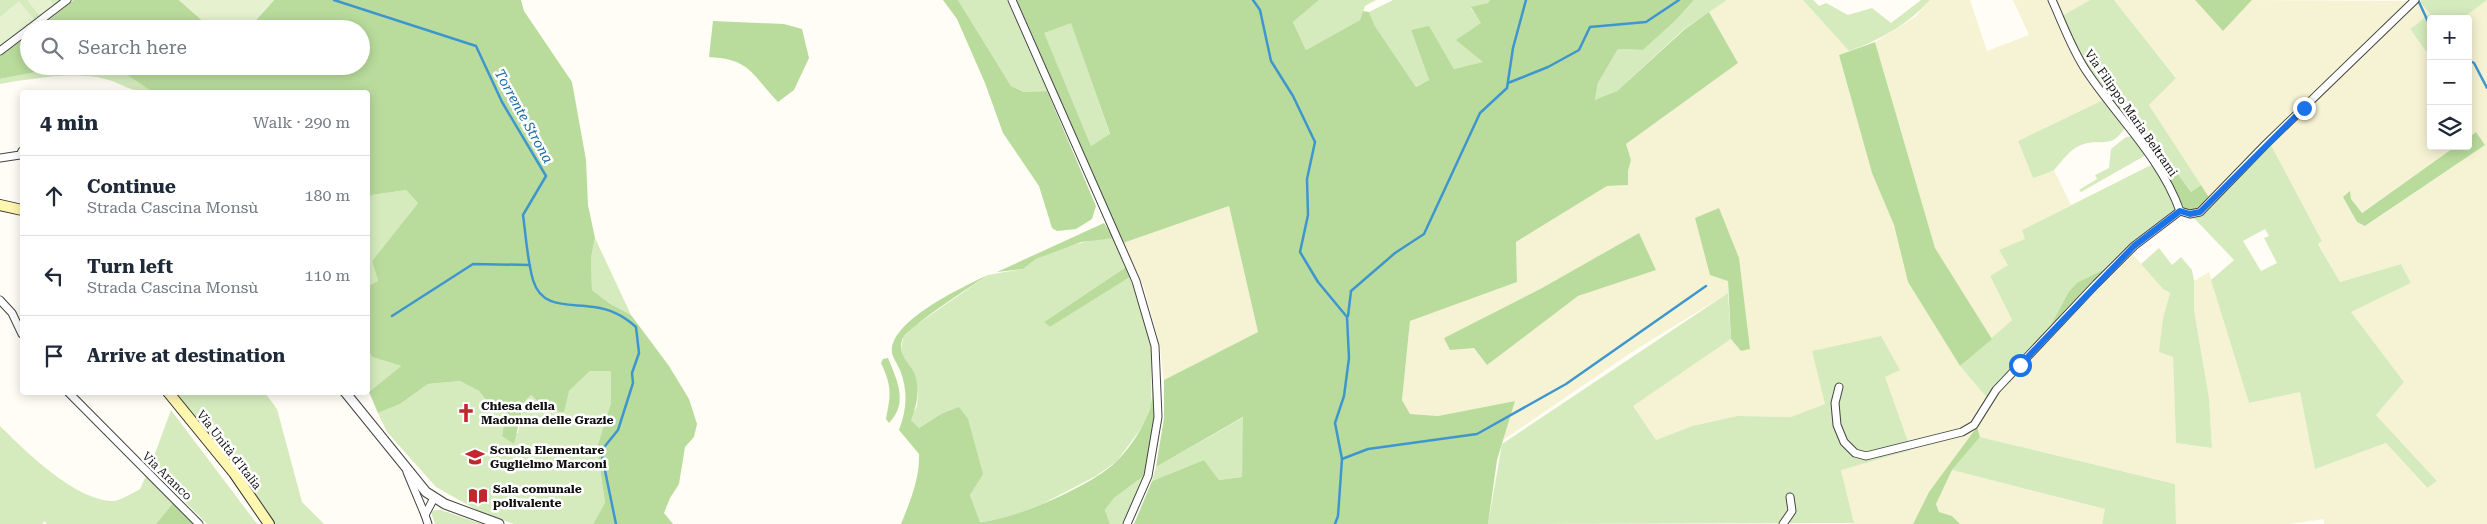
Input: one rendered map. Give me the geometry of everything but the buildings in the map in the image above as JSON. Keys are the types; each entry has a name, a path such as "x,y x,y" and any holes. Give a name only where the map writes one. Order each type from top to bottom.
{"main road":[{"path":"5,206 20,210"},
{"name":"Via Unità d'Italia","path":"170,395 234,473 269,524"}],"street":[{"path":"41,20 67,0"},
{"path":"1012,0 1136,281 1155,346 1158,417 1148,476 1127,524"},
{"name":"Via Filippo Maria Beltrami","path":"2052,0 2075,51 2087,72 2156,165 2180,211"},
{"path":"1840,387 1835,403 1837,425 1844,442 1855,453 1866,456 1911,446 1962,432 1974,426 1996,390 2134,246 2180,211 2190,214 2200,212 2266,144 2415,0"},
{"path":"0,51 20,36"},
{"path":"0,158 20,155"},
{"path":"0,300 12,313 20,330"},
{"name":"Via Aranco","path":"71,395 199,524"},
{"path":"347,395 402,460 426,492 434,498 472,515 498,524"},
{"path":"402,460 428,524"},
{"path":"1783,524 1792,510 1790,496"},
{"path":"425,515 434,498"}],"shaded area":[{"path":"1727,0 1803,0 1849,51 1839,55 1872,173 1894,225 1908,282 1960,366 1988,399 2131,252 2163,289 2170,293 2163,318 2173,357 2176,443 2212,448 2209,398 2194,310 2194,281 2209,272 2249,403 2300,391 2315,469 2386,443 2426,488 2437,481 2376,415 2404,382 2351,312 2411,283 2401,264 2340,282 2318,243 2322,241 2271,145 2420,2 2430,14 2410,29 2427,52 2427,150 2450,150 2361,213 2351,199 2343,196 2357,222 2366,226 2485,145 2476,132 2472,135 2472,15 2467,15 2487,0 2487,524 2324,524 2324,519 2289,524 2176,524 2175,484 1980,437 1978,430 1929,492 1913,524 1850,524 1854,523 1825,405 1791,417 1737,416 1692,426 1656,440 1632,406 1731,339 1741,351 1728,281 1728,293 1632,352 1503,440 1514,401 1438,416 1410,414 1402,400 1410,321 1517,282 1516,242 1607,186 1628,185 1628,171 1631,160 1626,144 1738,63 1709,12","holes":["1639,233 1656,270 1578,296 1487,364 1474,348 1444,338 1542,288"]},
{"path":"1930,0 1970,0 1987,51 2029,35 2013,0 2049,0 2072,52 2085,76 2103,100 2018,141 2033,177 2054,170 2071,205 2022,230 2026,239 2008,265 1990,276 2012,320 1992,339 1935,248 1875,42 1915,17"},
{"path":"2055,0 2090,0 2062,16"},
{"path":"2114,0 2195,0 2223,31 2252,0 2412,1 2265,140 2210,199 2149,105 2176,77"},
{"path":"1229,206 1258,332 1164,380 1160,347 1144,287 1123,243"},
{"path":"1952,470 2105,509 2102,524 1960,524 1952,516 1939,512 1936,504"}],"green space":[{"path":"0,0 74,0 49,20 20,20 20,42 0,56"},
{"path":"27,0 50,0 55,7 42,19"},
{"path":"74,0 179,0 202,20 49,20"},
{"path":"179,0 274,0 256,20 202,20"},
{"path":"274,0 521,0 524,11 572,82 586,160 588,205 595,238 591,258 592,290 609,303 631,315 669,366 689,399 697,424 694,437 685,447 679,484 670,498 664,513 673,524 593,524 605,503 597,447 611,403 611,371 590,371 569,391 564,412 548,411 531,395 524,402 514,444 502,436 506,410 486,400 479,391 460,381 428,384 400,404 378,413 370,391 401,366 372,357 370,353 370,285 378,281 372,261 418,203 406,190 370,196 370,90 150,90 128,75 370,75 370,20 256,20"},
{"path":"943,0 958,0 1011,86 1024,92 1047,91 1096,206 1092,219 1076,229 1057,231 1052,228 1039,186 1003,133 985,83 957,19"},
{"path":"958,0 1007,0 1047,91 1024,92 1011,86"},
{"path":"1017,0 1319,0 1293,22 1306,50 1360,20 1363,11 1369,12 1375,26 1416,87 1429,80 1411,30 1429,26 1454,69 1483,62 1456,40 1481,23 1471,7 1488,3 1490,0 1694,0 1675,21 1643,50 1618,49 1598,83 1595,100 1617,91 1685,29 1709,12 1738,63 1626,144 1631,160 1628,171 1628,185 1607,186 1516,242 1517,282 1410,321 1402,400 1410,414 1438,416 1515,401 1497,460 1488,524 1134,524 1152,481 1204,460 1219,480 1242,477 1243,417 1156,467 1164,418 1164,380 1258,332 1229,206 1123,243","holes":["1071,23 1110,134 1091,146 1044,33"]},
{"path":"1319,0 1376,0 1365,6 1360,20 1306,50 1293,22"},
{"path":"1393,0 1490,0 1488,3 1471,8 1482,23 1484,62 1454,69 1429,27 1411,30 1429,80 1416,87 1375,26 1369,12"},
{"path":"1694,0 1727,0 1684,29 1617,91 1595,101 1598,83 1618,49 1643,50 1675,21"},
{"path":"1803,0 1813,0 1819,6 1826,3 1848,15 1872,8 1891,23 1921,0 1930,0 1912,17 1892,31 1872,42 1849,51"},
{"path":"2090,0 2114,0 2176,78 2149,105 2201,185 2191,192 2120,97 2113,102 2091,72 2062,16"},
{"path":"2195,0 2252,0 2223,31"},
{"path":"2421,0 2487,0 2467,15 2429,15 2430,14 2420,2"},
{"path":"19,1 35,20 20,20 20,33 0,50 0,17"},
{"path":"2427,16 2427,52 2410,29"},
{"path":"713,21 784,24 802,29 809,58 794,90 778,102 750,70 734,61 709,57"},
{"path":"1071,22 1110,135 1091,146 1043,33"},
{"path":"20,42 21,75 0,79 0,56"},
{"path":"1875,42 1935,248 1992,339 1960,366 1908,282 1894,225 1872,173 1839,55"},
{"path":"21,75 129,75 151,90 136,90 105,79 80,76 52,77 0,84 0,79"},
{"path":"2120,96 2191,192 2201,185 2210,199 2199,209 2185,209 2157,162 2113,102"},
{"path":"2103,100 2125,128 2119,135 2109,141 2088,143 2077,147 2055,169 2033,178 2018,141"},
{"path":"2476,132 2485,145 2365,226 2357,222 2343,197 2350,191 2351,199 2362,213 2450,150 2472,150 2472,135"},
{"path":"2133,136 2146,155 2081,192 2079,190 2097,179 2095,175 2109,168 2111,149 2126,137"},
{"path":"2271,145 2322,241 2318,244 2340,282 2401,264 2411,283 2351,312 2404,382 2376,415 2437,481 2427,488 2386,443 2315,469 2300,392 2249,403 2211,280 2234,260 2192,216 2203,214","holes":["2265,229 2269,236 2264,238 2277,263 2261,271 2243,241"]},
{"path":"2153,164 2176,207 2175,211 2113,265 2068,293 2045,336 1988,399 1960,366 2012,320 1990,276 2008,265 1999,250 2025,239 2022,230"},
{"path":"406,190 418,203 372,261 378,281 370,285 370,196"},
{"path":"1719,208 1739,258 1750,349 1741,351 1731,339 1728,281 1710,275 1695,218"},
{"path":"1104,223 1114,238 1081,242 1036,259 1023,269 997,272"},
{"path":"1639,233 1656,270 1578,296 1487,365 1474,348 1450,350 1444,338 1542,288"},
{"path":"595,238 631,315 609,303 592,290 591,258"},
{"path":"1114,238 1126,267 1044,322 1050,327 1130,277 1152,348 1151,406 1145,423 1117,461 1096,476 1042,504 1004,519 980,522 970,495 975,486 941,414 919,428 910,419 917,406 918,393 914,374 903,358 901,349 903,338 913,327 988,275 1023,269 1036,259 1061,248 1096,239"},
{"path":"2159,248 2172,265 2181,257 2192,270 2194,310 2209,398 2212,448 2176,443 2173,357 2159,352 2163,318 2170,293 2163,289 2141,264"},
{"path":"2113,265 2045,336 2068,293 2077,283"},
{"path":"1126,267 1130,277 1050,327 1044,322"},
{"path":"988,275 915,326 902,340 901,350 913,370 918,392 911,420 919,428 941,414 959,407 968,419 983,474 970,495 980,522 1013,515 1053,500 1073,490 1107,470 1123,455 1141,429 1150,409 1152,348 1155,413 1145,475 1114,498 1105,510 1110,524 901,524 916,481 919,454 899,430 904,415 905,393 903,378 892,353 894,341 902,329 930,306"},
{"path":"1728,293 1731,339 1633,406 1656,440 1692,426 1737,416 1791,417 1825,404 1812,351 1881,336 1900,370 1885,377 1911,450 1841,470 1854,523 1488,524 1502,444"},
{"path":"370,353 372,357 401,366 370,391"},
{"path":"888,358 898,383 900,399 899,408 889,423 886,419 890,391 881,363 883,359"},
{"path":"590,371 611,371 611,403 597,447 605,503 593,524 514,524 482,513 436,487 387,432 378,413 400,404 428,384 460,381 479,391 486,400 506,410 502,436 518,433 524,402 531,395 548,411"},
{"path":"175,395 266,395 277,409 302,502 324,524 272,524"},
{"path":"171,410 257,524 207,524 150,467"},
{"path":"1244,417 1242,477 1219,480 1204,460 1152,481 1156,467"},
{"path":"0,426 37,460 82,492 98,499 115,501 140,489 146,476 173,503 156,524 47,524 44,521 43,524 0,524"},
{"path":"1977,427 1980,437 1952,470 1936,504 1939,512 1952,516 1960,524 1913,524 1929,492"},
{"path":"1980,437 2175,484 2176,524 2102,524 2105,509 1952,470"},
{"path":"1145,475 1124,524 1110,524 1105,510 1114,498"},
{"path":"173,503 194,524 156,524"},
{"path":"441,510 482,524 435,524 431,512"}],"waterway":[{"name":"Torrente Strona","path":"334,0 476,46 502,102 546,176 523,215 529,264 537,290 550,301 611,311 622,316 636,327 639,353 632,373 633,383 618,430 601,451 616,524"},
{"path":"1253,0 1260,10 1271,61 1293,96 1315,142 1307,179 1308,215 1300,252 1318,282 1347,317 1349,358 1344,396 1335,423 1342,459 1338,516 1335,524"},
{"path":"1348,316 1351,291 1395,253 1424,234 1480,113 1507,88 1513,48 1526,0"},
{"path":"1508,83 1548,67 1579,50 1590,27 1646,22 1679,0"},
{"path":"2418,0 2427,19"},
{"path":"2472,62 2487,88"},
{"path":"392,316 473,264 530,265"},
{"path":"1342,459 1368,449 1477,434 1566,384 1706,286"}],"place":[{"name":"Chiesa della Madonna delle Grazie","path":"466,413"},
{"name":"Scuola Elementare Guglielmo Marconi","path":"475,457"},
{"name":"Sala comunale polivalente","path":"478,496"}],"route":[{"path":"2020,365 2134,246 2180,211 2190,214 2200,212 2304,108"}]}
